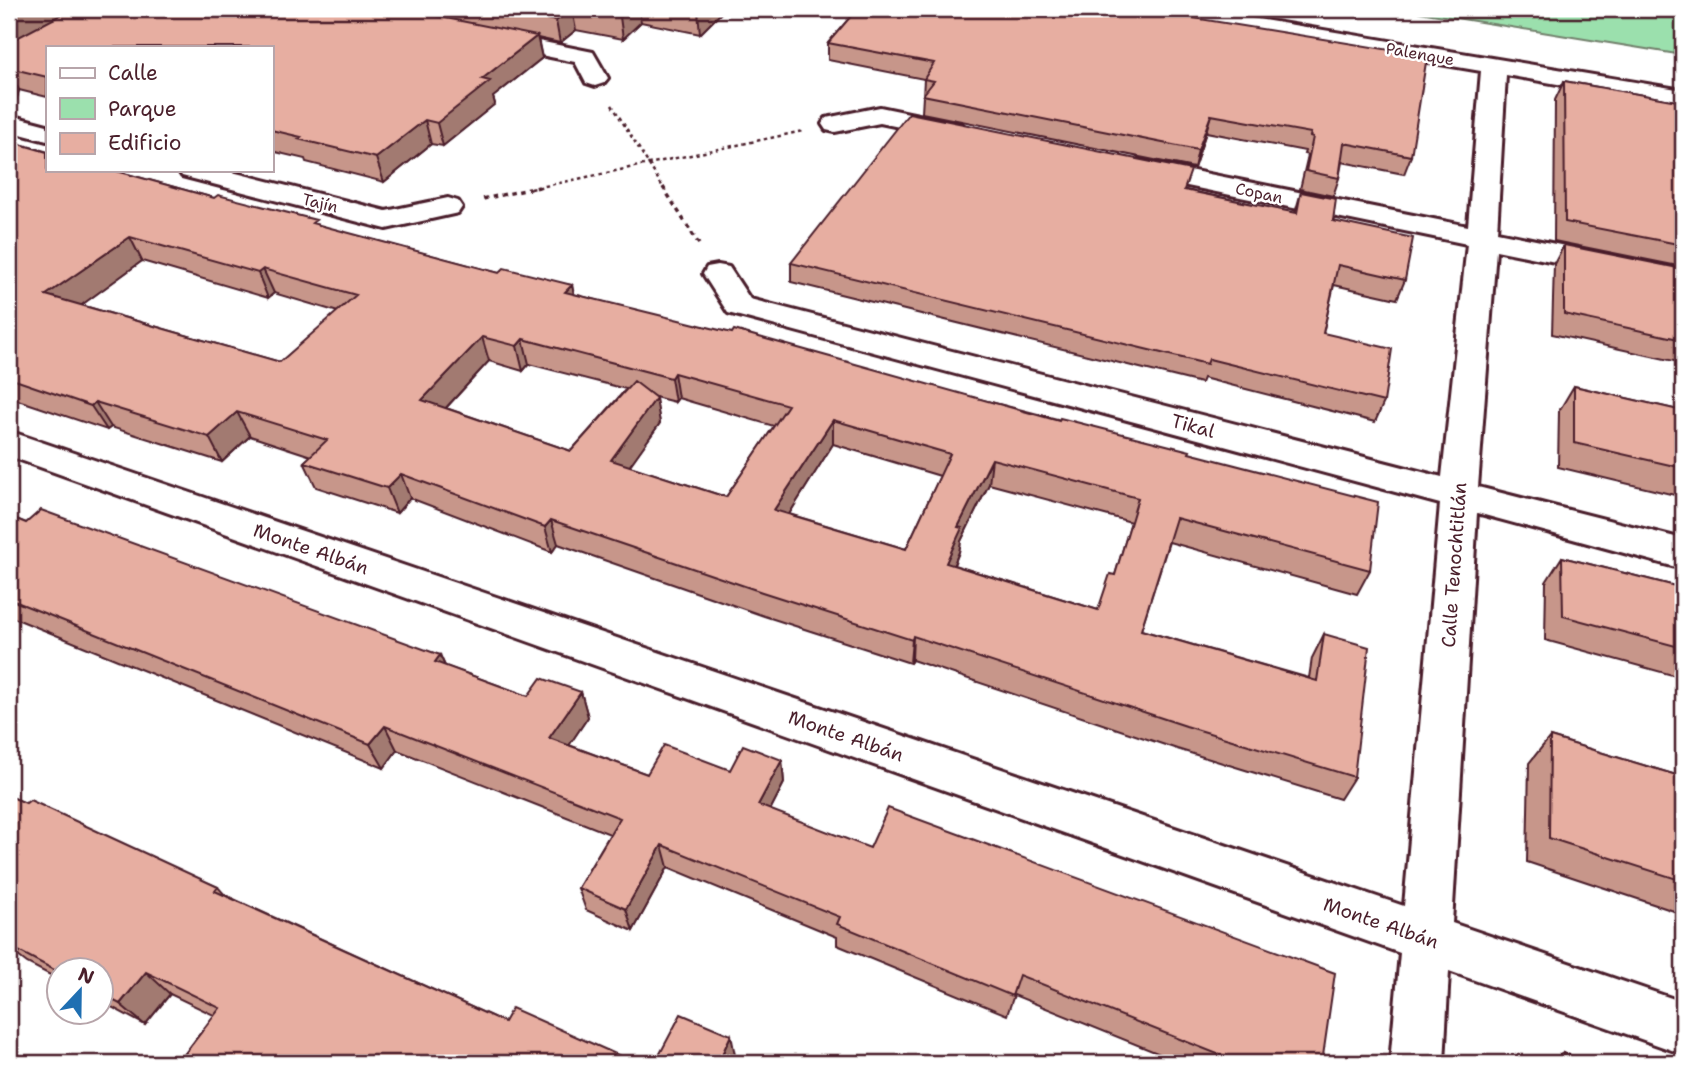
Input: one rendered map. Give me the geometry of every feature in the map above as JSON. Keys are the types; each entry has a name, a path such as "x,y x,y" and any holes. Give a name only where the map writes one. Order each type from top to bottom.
{"street":[{"name":"Palenque","path":"1158,9 1683,99"},
{"path":"465,33 584,57 594,78"},
{"name":"Calle Tenochtitlán","path":"1417,1063 1494,66"},
{"path":"835,124 880,115 976,135"},
{"path":"9,123 46,132"},
{"name":"Copan","path":"1113,163 1683,279"},
{"name":"Tajín","path":"200,172 386,220 448,207"},
{"name":"Tikal","path":"718,274 739,306 1683,554"},
{"name":"Monte Albán","path":"9,443 1683,1028"}],"path":[{"path":"594,78 718,274"},
{"path":"448,207 835,124"}],"green space":[{"path":"1401,9 1683,9 1683,55"}],"building":[{"path":"9,9 25,9 9,17"},
{"path":"72,9 400,9 537,36 482,79 490,81 437,123 425,120 376,158 273,130 273,46 46,46 46,77 9,68 9,42"},
{"path":"496,9 572,9 556,21"},
{"path":"575,9 629,9 620,17"},
{"path":"857,9 1139,9 1427,56 1411,156 1344,143 1339,178 1306,171 1313,137 1310,136 1311,133 1211,115 1198,150 923,95 934,81 924,79 934,63 828,43"},
{"path":"1564,81 1683,102 1683,245 1565,222"},
{"path":"909,113 1191,170 1184,190 1297,213 1301,192 1336,199 1333,221 1413,238 1405,280 1338,265 1323,333 1392,349 1384,402 1209,359 1207,364 791,263"},
{"path":"9,141 46,152 46,172 120,172 214,198 218,195 316,220 312,223 499,273 504,268 572,285 565,292 732,333 734,330 1059,421 1060,418 1190,451 1189,453 1378,502 1370,570 1176,518 1141,630 1317,681 1324,634 1369,647 1354,777 1186,726 913,636 912,640 762,592 551,520 545,527 401,474 387,488 304,462 327,440 237,412 209,437 95,402 91,406 9,378","holes":["130,237 258,273 263,269 356,295 280,362 46,295","482,337 517,346 523,339 671,378 674,373 788,405 726,497 611,460 656,398 634,381 571,451 422,400","833,420 950,454 906,549 774,510","992,459 1138,498 1115,575 1110,574 1098,610 946,563 962,528 958,527"]},
{"path":"1564,245 1683,269 1683,340 1564,314"},
{"path":"1574,386 1683,411 1683,468 1574,443"},
{"path":"41,510 440,655 435,662 528,696 541,678 581,692 549,738 647,774 664,745 730,770 743,745 782,760 758,805 870,848 888,808 1335,973 1322,1063 1240,1063 1019,975 1012,996 837,924 840,917 662,845 626,909 578,888 620,818 385,726 370,744 9,599 9,516 26,523"},
{"path":"1562,557 1683,588 1683,648 1563,616"},
{"path":"1550,737 1683,777 1683,881 1549,838"},
{"path":"9,796 26,803 30,800 218,887 215,891 504,1022 512,1008 636,1063 186,1063 180,1060 220,1008 146,972 120,1004 116,1002 116,956 46,956 46,966 9,946"},
{"path":"681,1014 731,1035 718,1063 655,1063"},
{"path":"1563,1053 1591,1063 1563,1063"}]}
